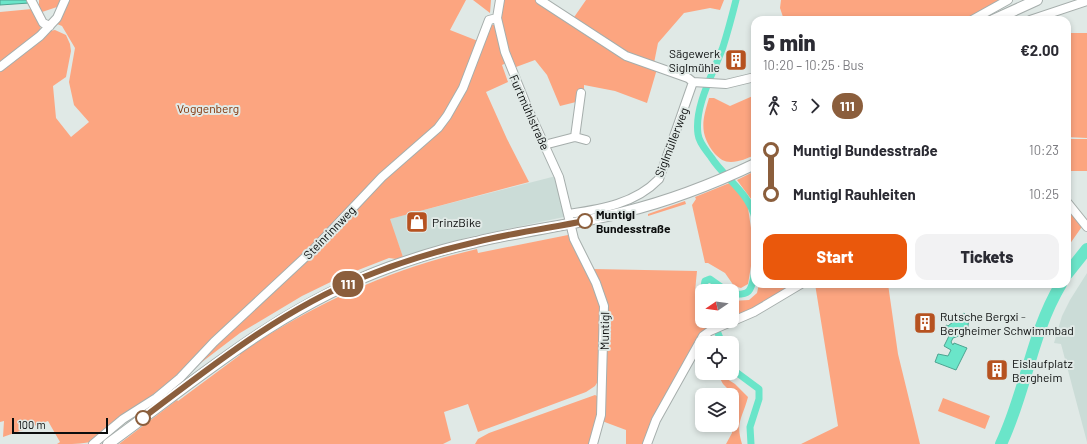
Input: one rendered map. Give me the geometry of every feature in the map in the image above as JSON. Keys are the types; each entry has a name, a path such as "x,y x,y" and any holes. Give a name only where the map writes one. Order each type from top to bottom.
{"main road":[{"path":"1003,16 1038,0"},
{"path":"108,444 218,361 268,327 329,293 359,279 420,257 477,241 570,219 656,203 719,181 751,166"}],"street":[{"path":"31,0 43,23 50,26"},
{"path":"0,67 40,36 50,26 57,18 65,0"},
{"name":"Furtmühlstraße","path":"500,0 497,18 505,52 514,77 559,177 570,219"},
{"path":"540,0 626,56 688,78 693,82 726,84 751,78"},
{"path":"979,16 1008,0"},
{"path":"1042,16 1087,1"},
{"name":"Steinrinnweg","path":"93,444 123,419 156,398 180,378 214,342 314,249 382,177 438,128 447,116 463,88 489,20 497,18"},
{"name":"Siglmüllerweg","path":"570,219 627,201 650,188 658,179 693,82"},
{"path":"575,137 581,93"},
{"path":"544,145 575,137 586,140"},
{"path":"1071,207 1087,226"},
{"name":"Muntigl","path":"570,219 574,239 596,283 604,306 601,415 593,444"},
{"path":"647,444 656,420 698,343 710,331 754,312 794,288"}],"shaded area":[{"path":"0,0 28,0 29,3 0,5"},
{"path":"556,176 563,204 564,217 469,237 403,257 389,219"},
{"path":"1087,273 1087,442 1061,344 1054,343 1062,316"},
{"path":"964,313 969,318 967,333 953,338 951,342 953,345 954,343 967,348 956,370 935,362 938,354 948,356 951,350 944,346 949,336 942,333 946,325 948,326"}],"green space":[{"name":"Voggenberg","path":"39,0 466,0 450,30 483,43 491,25 501,25 501,13 504,0 535,0 570,23 586,0 724,0 720,10 710,8 684,13 658,43 654,63 657,69 647,103 615,91 584,85 584,90 577,90 576,102 560,106 547,75 535,60 516,67 513,60 502,65 508,82 486,92 507,139 529,182 390,219 403,257 396,259 389,258 343,276 302,296 240,333 111,432 97,440 76,444 57,444 60,442 48,421 3,437 4,421 0,422 0,68 50,31 55,30 66,35 71,51 66,77 53,86 56,118 71,137 89,122 74,105 69,82 75,48 62,26 52,22 57,7 39,13"},
{"path":"473,0 491,0 490,13"},
{"path":"781,0 1005,0 976,16 783,16 780,8"},
{"path":"32,9 41,25 39,35 0,64 0,12"},
{"path":"1071,33 1087,33 1087,138 1071,137"},
{"path":"751,97 751,157 734,162 722,160 715,154 706,140 703,127 709,98 714,98 730,106"},
{"path":"1071,139 1087,139 1087,171 1071,171"},
{"path":"751,173 751,199 737,180"},
{"path":"732,182 749,206 751,228 751,266 748,284 741,288 739,287 739,284 733,284 725,273 708,263 705,263 692,205 696,199 695,197"},
{"path":"685,201 686,204 648,216 648,214"},
{"path":"1071,212 1081,225 1081,228 1071,242"},
{"path":"568,235 595,286 601,310 600,378 595,386 586,392 478,432 468,404 444,412 451,440 443,444 119,444 240,355 240,353 296,319 353,290 382,278 444,257 477,249 478,253"},
{"path":"592,269 697,271 695,284 695,328 708,328 704,336 695,336 695,352 644,444 626,444 626,430 602,421 607,322"},
{"path":"758,288 788,288 739,316 739,301 749,300 757,293"},
{"path":"816,288 889,288 898,354 920,444 801,444 838,426"},
{"path":"721,380 729,380 739,388 727,388"},
{"path":"739,388 748,397 740,420 739,430"},
{"path":"595,395 599,397 598,416 590,444 475,444 478,439 489,433"},
{"path":"943,398 990,416 985,429 938,411"},
{"path":"739,430 742,444 726,444 732,433 739,432"}],"waterway":[{"path":"736,0 723,47 702,101 699,112 698,134 701,143 717,165 742,193 751,207"},
{"path":"1071,269 1087,249"},
{"path":"704,284 705,281 710,279 717,284"},
{"path":"739,294 747,292 751,287"},
{"path":"1001,444 1017,404 1042,323 1059,288"},
{"path":"716,328 719,336"},
{"path":"739,374 759,389 759,399 750,427 751,444"}],"bus line":[{"name":"111","path":"143,418 218,361 268,327 329,293 359,279 420,257 477,241 585,221"}],"place":[{"name":"Sägewerk Siglmühle","path":"736,60"},
{"name":"Muntigl Bundesstraße","path":"585,221"},
{"name":"PrinzBike","path":"417,222"},
{"name":"Rutsche Bergxi - Bergheimer Schwimmbad","path":"925,323"},
{"name":"Eislaufplatz Bergheim","path":"997,370"}]}
